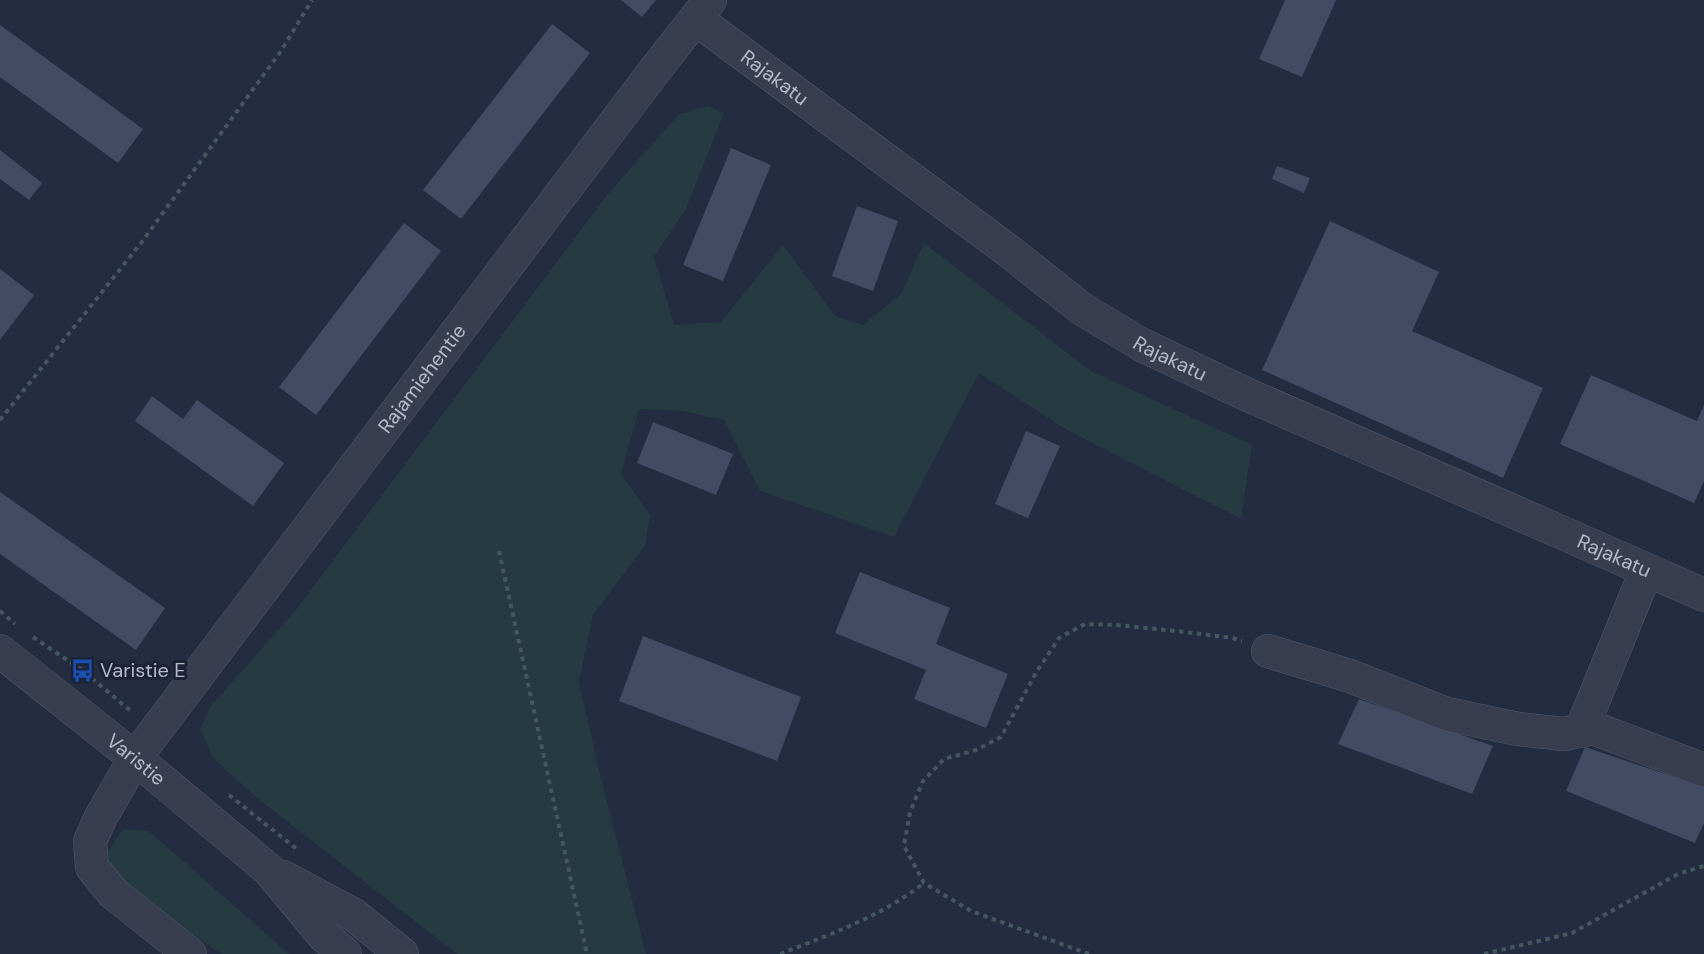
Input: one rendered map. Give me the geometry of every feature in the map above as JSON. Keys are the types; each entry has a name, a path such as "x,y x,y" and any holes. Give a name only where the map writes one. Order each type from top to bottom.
{"street":[{"name":"Rajakatu","path":"703,9 1082,309 1142,345 1258,399 1646,571 1704,594"},
{"name":"Rajamiehentie","path":"190,954 113,893 92,867 90,841 101,817 144,746 703,9"},
{"path":"1581,731 1646,571"},
{"name":"Varistie","path":"12,640 144,746 269,870 324,936 345,954"},
{"path":"1268,651 1350,676 1447,714 1518,729 1563,734 1593,728 1704,770"},
{"name":"Varistie","path":"269,870 354,915 402,954"}],"path":[{"path":"0,420 141,243 281,51 312,0"},
{"path":"499,551 587,954"},
{"path":"0,612 12,640"},
{"path":"1089,954 971,911 924,883 904,846 910,812 923,781 944,759 976,750 1001,737 1037,671 1059,638 1085,624 1117,625 1233,638 1268,651"},
{"path":"33,636 82,670 136,716 144,746"},
{"path":"226,792 300,851"},
{"path":"1484,954 1572,933 1678,874 1704,866"},
{"path":"780,954 862,921 900,902 924,883"}],"shaded area":[{"path":"708,106 724,113 686,209 654,257 674,325 721,322 783,245 835,316 863,325 901,294 924,243 1091,371 1252,445 1241,519 1067,430 979,373 894,537 760,491 724,420 682,411 639,409 621,474 650,515 645,546 593,615 579,682 646,954 457,954 257,798 213,758 200,729 210,707 295,611 607,195 679,114"},
{"path":"123,829 149,831 289,954 221,954 130,890 105,856"}],"building":[{"path":"621,0 656,0 642,17"},
{"path":"1285,0 1336,0 1302,77 1259,59"},
{"path":"552,24 590,53 461,219 423,190"},
{"path":"0,25 143,129 118,163 0,77"},
{"path":"731,148 771,165 723,281 683,265"},
{"path":"0,150 42,183 29,200 0,179"},
{"path":"1277,166 1310,178 1304,193 1272,179"},
{"path":"857,206 898,221 873,291 832,276"},
{"path":"1330,221 1439,272 1412,331 1543,388 1503,478 1262,370"},
{"path":"404,223 441,251 316,415 279,387"},
{"path":"0,269 34,295 0,340"},
{"path":"1591,375 1697,421 1704,405 1704,481 1694,503 1560,444"},
{"path":"152,396 183,419 197,400 284,463 253,506 135,421"},
{"path":"653,422 733,454 716,495 637,463"},
{"path":"1026,431 1060,446 1028,518 995,504"},
{"path":"0,492 165,608 136,650 0,554"},
{"path":"860,572 950,608 936,644 1008,674 986,728 914,699 926,670 835,633"},
{"path":"643,636 801,697 777,761 619,701"},
{"path":"1359,699 1493,746 1472,794 1338,744"},
{"path":"1585,747 1704,787 1704,823 1695,843 1566,791"}],"place":[{"name":"Varistie E","path":"82,670"}]}
